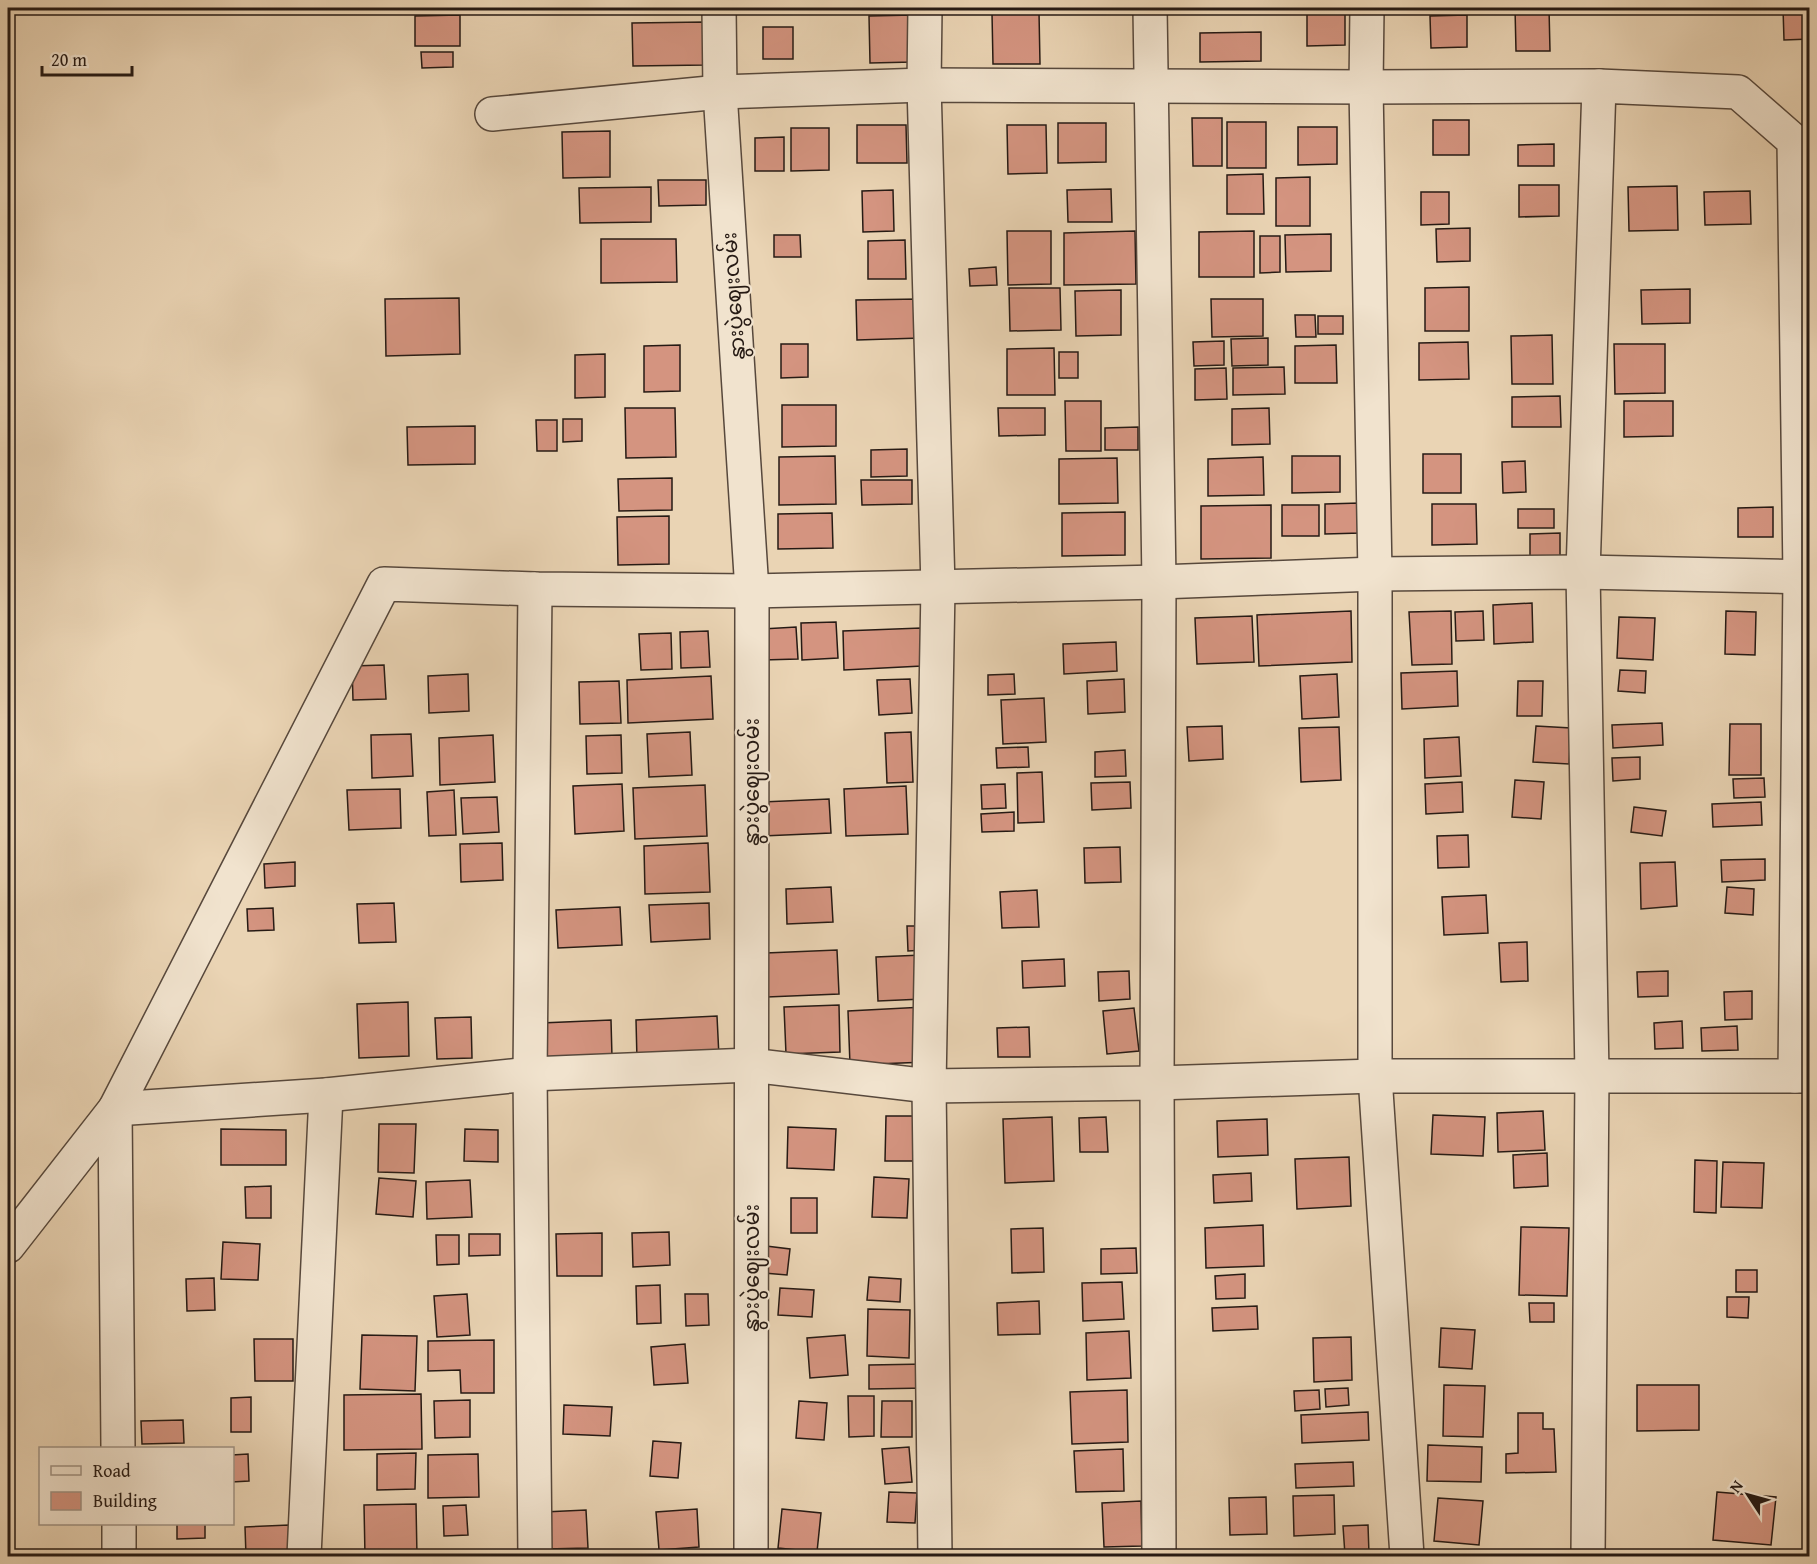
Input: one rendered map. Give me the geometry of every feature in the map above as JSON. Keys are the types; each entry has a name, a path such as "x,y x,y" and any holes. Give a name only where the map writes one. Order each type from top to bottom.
{"street":[{"name":"နွားပွဲဈေးလမ်း","path":"719,8 720,92 752,591 751,1557"},
{"path":"925,8 924,85 938,587 929,1086 935,1557"},
{"path":"1150,8 1158,582 1159,1557"},
{"path":"1367,8 1366,87 1375,574 1375,1076 1407,1557"},
{"path":"115,1109 326,1095 530,1074 751,1065 929,1086 1157,1083 1375,1076 1802,1076 1805,577 1794,141 1738,92 1599,86 924,85 720,92 492,114"},
{"path":"1588,1557 1592,1076 1582,572 1599,86"},
{"path":"8,1246 115,1109 384,584 535,589 752,591 1158,582 1375,574 1582,572 1805,577"},
{"path":"535,589 530,1074 535,1557"},
{"path":"304,1557 326,1095"},
{"path":"115,1109 118,1447"},
{"path":"119,1525 119,1557"}],"building":[{"path":"631,8 693,8 693,9 631,10"},
{"path":"1307,8 1345,8 1345,45 1307,46"},
{"path":"1515,8 1549,8 1550,51 1516,51"},
{"path":"1783,8 1809,8 1810,39 1784,40"},
{"path":"1039,12 1040,64 993,64 992,13"},
{"path":"460,15 460,46 415,46 415,16"},
{"path":"913,15 913,62 870,63 869,16"},
{"path":"1467,15 1467,47 1431,48 1430,16"},
{"path":"705,22 706,65 633,66 632,23"},
{"path":"763,27 793,27 793,59 763,59"},
{"path":"1261,32 1261,61 1200,62 1200,33"},
{"path":"1803,45 1810,45 1810,83 1805,83"},
{"path":"421,52 453,52 453,67 422,68"},
{"path":"1192,118 1222,118 1222,166 1193,166"},
{"path":"1433,120 1469,120 1469,155 1433,155"},
{"path":"1227,122 1266,122 1266,168 1227,168"},
{"path":"1058,123 1106,123 1106,162 1058,163"},
{"path":"857,125 906,125 907,163 857,163"},
{"path":"1007,125 1046,125 1047,173 1008,174"},
{"path":"1298,127 1337,127 1337,164 1298,165"},
{"path":"791,128 829,128 829,170 791,171"},
{"path":"610,131 610,177 563,178 562,132"},
{"path":"784,137 784,171 755,171 755,138"},
{"path":"1554,144 1554,166 1518,166 1518,145"},
{"path":"1263,174 1264,214 1227,214 1227,175"},
{"path":"1310,177 1310,226 1276,226 1276,178"},
{"path":"658,180 706,180 706,205 659,206"},
{"path":"1519,185 1559,185 1559,216 1519,217"},
{"path":"1677,186 1678,230 1629,231 1628,187"},
{"path":"651,187 651,222 580,223 579,188"},
{"path":"1111,189 1112,222 1068,222 1067,190"},
{"path":"893,190 894,231 863,232 862,191"},
{"path":"1750,191 1751,224 1705,225 1704,192"},
{"path":"1421,192 1449,192 1449,224 1421,225"},
{"path":"1470,228 1470,261 1437,262 1436,229"},
{"path":"1007,231 1051,231 1051,284 1008,285"},
{"path":"1135,231 1136,284 1064,285 1064,233"},
{"path":"1254,231 1254,277 1199,277 1199,232"},
{"path":"1331,234 1331,271 1286,272 1285,235"},
{"path":"774,235 800,235 801,257 774,257"},
{"path":"1260,236 1280,236 1280,272 1260,273"},
{"path":"601,239 676,239 677,282 601,283"},
{"path":"905,240 906,279 868,279 868,241"},
{"path":"996,267 997,285 970,286 969,269"},
{"path":"1469,287 1469,331 1425,331 1425,288"},
{"path":"1009,288 1060,288 1061,330 1010,331"},
{"path":"1690,289 1690,323 1642,324 1641,290"},
{"path":"1121,290 1121,335 1076,336 1075,291"},
{"path":"459,298 460,354 386,356 385,299"},
{"path":"920,299 921,338 857,340 856,300"},
{"path":"1211,299 1263,299 1263,336 1212,337"},
{"path":"1295,315 1315,315 1316,337 1296,337"},
{"path":"1318,316 1343,316 1343,334 1318,334"},
{"path":"1552,335 1553,384 1512,384 1511,336"},
{"path":"1268,338 1268,365 1232,366 1231,339"},
{"path":"1224,341 1224,365 1194,366 1193,342"},
{"path":"1468,342 1469,379 1419,380 1419,343"},
{"path":"781,344 808,344 808,377 781,378"},
{"path":"1614,344 1665,344 1665,393 1615,394"},
{"path":"680,345 680,391 644,392 644,346"},
{"path":"1336,345 1337,383 1295,383 1295,346"},
{"path":"1054,348 1055,395 1007,395 1007,349"},
{"path":"1059,352 1078,352 1078,378 1059,378"},
{"path":"605,354 605,397 575,398 575,355"},
{"path":"1284,367 1285,394 1233,395 1233,368"},
{"path":"1226,368 1227,399 1195,400 1195,369"},
{"path":"1560,396 1561,427 1512,427 1512,397"},
{"path":"1065,401 1101,401 1101,451 1066,451"},
{"path":"1624,401 1673,401 1673,436 1624,437"},
{"path":"782,405 836,405 836,446 782,447"},
{"path":"625,408 675,408 676,457 626,458"},
{"path":"998,408 1045,408 1045,435 999,436"},
{"path":"1269,408 1270,444 1232,445 1232,409"},
{"path":"563,419 582,419 582,441 563,442"},
{"path":"536,420 557,420 557,451 537,451"},
{"path":"475,426 475,464 408,465 407,427"},
{"path":"1138,427 1138,450 1105,450 1105,428"},
{"path":"907,449 907,476 871,477 871,450"},
{"path":"1423,454 1461,454 1461,493 1423,493"},
{"path":"835,456 836,504 779,505 779,457"},
{"path":"1292,456 1340,456 1340,492 1292,493"},
{"path":"1263,457 1264,495 1208,496 1208,459"},
{"path":"1117,458 1118,503 1059,504 1059,459"},
{"path":"1525,461 1526,492 1503,493 1502,462"},
{"path":"672,478 672,510 619,511 618,479"},
{"path":"861,480 912,480 912,504 862,505"},
{"path":"1360,503 1361,533 1325,534 1325,504"},
{"path":"1432,504 1476,504 1477,544 1432,545"},
{"path":"1271,505 1271,558 1201,559 1201,506"},
{"path":"1282,505 1319,505 1319,536 1282,536"},
{"path":"1773,507 1773,537 1738,537 1738,508"},
{"path":"1518,509 1554,509 1554,528 1518,528"},
{"path":"1125,512 1125,555 1062,556 1062,513"},
{"path":"832,513 833,548 778,549 778,514"},
{"path":"669,516 669,564 618,565 617,517"},
{"path":"1560,533 1560,558 1530,559 1530,534"},
{"path":"1532,603 1533,642 1494,644 1493,605"},
{"path":"1351,611 1352,662 1259,666 1257,615"},
{"path":"1451,611 1452,664 1412,665 1409,612"},
{"path":"1483,611 1484,640 1456,641 1455,612"},
{"path":"1726,611 1756,612 1755,655 1725,654"},
{"path":"1252,616 1254,662 1197,664 1195,618"},
{"path":"1619,617 1655,618 1653,660 1617,658"},
{"path":"836,622 838,658 802,660 801,623"},
{"path":"796,627 798,659 761,660 760,629"},
{"path":"921,628 922,666 844,670 843,631"},
{"path":"708,631 710,667 681,668 680,632"},
{"path":"671,633 672,669 641,670 639,634"},
{"path":"1116,642 1117,671 1064,674 1063,644"},
{"path":"384,665 386,699 353,700 352,666"},
{"path":"1620,670 1646,671 1645,693 1618,691"},
{"path":"1457,671 1458,706 1402,709 1401,673"},
{"path":"468,674 469,711 429,713 428,676"},
{"path":"1014,674 1015,694 988,695 988,675"},
{"path":"1337,674 1339,717 1302,719 1300,676"},
{"path":"711,676 713,719 628,723 627,680"},
{"path":"910,679 912,713 879,715 877,680"},
{"path":"1124,679 1125,712 1088,714 1087,681"},
{"path":"619,681 621,723 580,724 579,682"},
{"path":"1518,681 1543,681 1542,716 1517,716"},
{"path":"1044,698 1046,742 1003,744 1001,700"},
{"path":"1662,723 1663,745 1613,748 1612,725"},
{"path":"1730,724 1761,724 1761,775 1729,775"},
{"path":"1222,726 1223,759 1189,761 1187,727"},
{"path":"1536,726 1571,728 1569,764 1533,762"},
{"path":"1339,727 1341,780 1301,782 1299,728"},
{"path":"690,732 692,775 649,777 647,734"},
{"path":"911,732 913,782 887,783 885,733"},
{"path":"411,734 413,776 372,778 371,735"},
{"path":"493,735 495,782 440,785 439,738"},
{"path":"621,735 622,773 587,774 586,736"},
{"path":"1459,737 1461,776 1425,778 1424,739"},
{"path":"1028,747 1029,767 997,768 996,748"},
{"path":"1125,750 1126,776 1095,777 1095,752"},
{"path":"1640,757 1640,779 1613,781 1612,758"},
{"path":"1042,772 1044,822 1018,823 1017,773"},
{"path":"1764,778 1765,797 1734,798 1733,779"},
{"path":"1515,780 1544,782 1541,819 1512,817"},
{"path":"1130,782 1131,808 1092,810 1091,783"},
{"path":"1462,782 1463,812 1426,814 1425,784"},
{"path":"622,784 624,831 575,834 573,786"},
{"path":"1005,784 1006,808 982,809 981,785"},
{"path":"705,785 707,836 635,839 633,788"},
{"path":"906,786 908,834 846,836 844,789"},
{"path":"400,789 401,828 349,830 347,790"},
{"path":"454,790 456,835 429,836 427,792"},
{"path":"497,797 499,832 463,834 461,798"},
{"path":"829,799 831,833 762,836 760,802"},
{"path":"1761,802 1762,825 1713,827 1712,804"},
{"path":"1634,807 1666,811 1662,836 1631,832"},
{"path":"1014,812 1014,831 982,832 981,814"},
{"path":"1468,835 1469,867 1438,868 1437,836"},
{"path":"502,843 503,880 461,882 460,844"},
{"path":"708,843 710,892 645,894 644,846"},
{"path":"1120,847 1121,882 1085,883 1084,848"},
{"path":"1765,859 1765,880 1722,882 1721,860"},
{"path":"295,862 295,886 265,888 264,864"},
{"path":"1675,862 1677,906 1641,909 1640,863"},
{"path":"831,887 833,922 787,924 786,889"},
{"path":"1727,887 1754,889 1753,915 1725,913"},
{"path":"1037,890 1039,927 1002,928 1000,892"},
{"path":"1486,895 1488,933 1444,935 1442,897"},
{"path":"394,903 396,942 359,943 357,904"},
{"path":"709,903 710,939 651,942 649,905"},
{"path":"620,907 622,945 558,948 556,910"},
{"path":"273,908 274,930 248,931 247,909"},
{"path":"907,926 924,926 925,950 908,951"},
{"path":"1527,942 1528,981 1501,982 1499,943"},
{"path":"837,950 839,994 767,997 766,953"},
{"path":"922,955 923,999 878,1001 876,957"},
{"path":"1064,959 1065,986 1023,988 1022,961"},
{"path":"1129,971 1130,999 1099,1001 1098,972"},
{"path":"1668,971 1668,996 1638,997 1637,972"},
{"path":"1752,991 1752,1019 1725,1020 1724,992"},
{"path":"408,1002 409,1056 359,1058 357,1004"},
{"path":"839,1005 840,1052 786,1054 784,1007"},
{"path":"924,1007 927,1062 850,1065 848,1011"},
{"path":"1134,1008 1139,1051 1107,1054 1103,1011"},
{"path":"717,1016 719,1057 637,1060 636,1020"},
{"path":"471,1017 472,1058 437,1059 435,1018"},
{"path":"611,1020 612,1057 542,1060 541,1023"},
{"path":"1682,1021 1683,1048 1655,1049 1654,1023"},
{"path":"1737,1026 1738,1050 1702,1051 1701,1028"},
{"path":"1029,1027 1030,1057 998,1057 997,1028"},
{"path":"1543,1111 1545,1150 1498,1152 1497,1113"},
{"path":"1433,1115 1485,1117 1483,1156 1431,1154"},
{"path":"886,1116 923,1116 922,1161 885,1161"},
{"path":"1052,1117 1054,1181 1005,1183 1003,1119"},
{"path":"1106,1117 1108,1152 1080,1152 1079,1118"},
{"path":"1267,1119 1268,1155 1218,1157 1217,1121"},
{"path":"379,1124 416,1124 414,1173 378,1172"},
{"path":"788,1127 836,1129 834,1170 787,1168"},
{"path":"221,1129 286,1130 286,1165 221,1165"},
{"path":"465,1129 498,1130 498,1162 464,1161"},
{"path":"1547,1153 1548,1186 1514,1188 1513,1155"},
{"path":"1349,1157 1351,1206 1297,1209 1295,1159"},
{"path":"1695,1160 1717,1161 1716,1213 1694,1212"},
{"path":"1723,1162 1764,1163 1762,1208 1721,1207"},
{"path":"1251,1173 1252,1201 1214,1203 1213,1175"},
{"path":"874,1177 909,1179 907,1218 872,1217"},
{"path":"379,1178 416,1181 413,1217 376,1214"},
{"path":"470,1180 472,1217 427,1219 426,1182"},
{"path":"271,1186 271,1218 246,1218 245,1187"},
{"path":"791,1198 817,1198 817,1233 791,1233"},
{"path":"1263,1225 1264,1266 1206,1268 1205,1228"},
{"path":"1521,1227 1569,1228 1567,1296 1519,1295"},
{"path":"1043,1228 1044,1272 1012,1273 1011,1229"},
{"path":"669,1232 670,1265 633,1267 632,1233"},
{"path":"602,1233 602,1276 557,1276 556,1234"},
{"path":"469,1234 500,1234 500,1255 469,1256"},
{"path":"436,1235 459,1235 459,1264 437,1265"},
{"path":"223,1242 260,1244 258,1280 221,1279"},
{"path":"766,1246 790,1249 787,1275 764,1273"},
{"path":"1136,1248 1137,1273 1101,1274 1101,1249"},
{"path":"1736,1270 1757,1270 1757,1292 1736,1292"},
{"path":"1245,1274 1245,1298 1216,1299 1215,1276"},
{"path":"869,1277 901,1279 900,1302 867,1300"},
{"path":"214,1278 215,1310 187,1311 186,1279"},
{"path":"1122,1282 1124,1319 1083,1321 1082,1283"},
{"path":"660,1285 661,1323 637,1324 636,1286"},
{"path":"780,1288 814,1290 812,1317 778,1315"},
{"path":"467,1294 470,1335 437,1337 434,1296"},
{"path":"685,1294 708,1294 709,1325 686,1326"},
{"path":"1727,1297 1749,1297 1748,1318 1727,1317"},
{"path":"1039,1301 1040,1334 998,1335 997,1303"},
{"path":"1529,1303 1554,1303 1554,1322 1530,1322"},
{"path":"1257,1306 1258,1329 1213,1331 1212,1308"},
{"path":"868,1309 910,1310 909,1358 867,1356"},
{"path":"1441,1328 1475,1330 1472,1369 1439,1367"},
{"path":"1129,1331 1131,1378 1087,1380 1086,1333"},
{"path":"362,1335 417,1336 415,1391 360,1389"},
{"path":"845,1335 848,1375 810,1378 807,1338"},
{"path":"1351,1337 1352,1380 1314,1382 1313,1338"},
{"path":"254,1339 293,1339 293,1381 255,1381"},
{"path":"494,1340 494,1393 461,1393 460,1370 428,1371 428,1341"},
{"path":"685,1344 688,1383 654,1385 651,1347"},
{"path":"927,1364 927,1388 869,1389 869,1365"},
{"path":"1444,1385 1485,1386 1483,1437 1443,1436"},
{"path":"1637,1385 1699,1385 1699,1430 1637,1431"},
{"path":"1348,1388 1349,1405 1326,1407 1325,1389"},
{"path":"1127,1390 1128,1442 1072,1444 1070,1392"},
{"path":"1319,1390 1320,1409 1295,1411 1294,1391"},
{"path":"421,1394 422,1449 344,1450 344,1395"},
{"path":"848,1396 874,1396 874,1436 849,1437"},
{"path":"251,1397 251,1432 231,1432 231,1398"},
{"path":"470,1400 470,1437 435,1438 434,1401"},
{"path":"799,1401 827,1403 824,1440 796,1438"},
{"path":"882,1401 912,1401 912,1437 881,1437"},
{"path":"564,1405 612,1407 610,1436 563,1434"},
{"path":"1368,1412 1369,1440 1302,1443 1301,1415"},
{"path":"1518,1413 1543,1413 1543,1429 1554,1429 1556,1472 1506,1473 1506,1454 1518,1453"},
{"path":"183,1420 184,1443 142,1444 141,1421"},
{"path":"653,1441 681,1443 678,1478 650,1476"},
{"path":"1428,1445 1482,1447 1481,1482 1427,1481"},
{"path":"909,1447 912,1482 885,1484 882,1449"},
{"path":"1123,1449 1124,1491 1076,1492 1074,1451"},
{"path":"416,1453 415,1489 377,1490 377,1454"},
{"path":"248,1454 249,1481 234,1482 234,1455"},
{"path":"478,1454 479,1497 428,1498 428,1455"},
{"path":"1353,1462 1354,1486 1296,1488 1295,1464"},
{"path":"889,1492 917,1493 915,1523 887,1522"},
{"path":"1717,1492 1776,1497 1771,1545 1713,1540"},
{"path":"1334,1495 1335,1534 1294,1536 1293,1496"},
{"path":"1266,1497 1267,1534 1230,1535 1229,1498"},
{"path":"1438,1498 1483,1501 1479,1545 1434,1541"},
{"path":"1141,1501 1142,1546 1104,1547 1102,1503"},
{"path":"416,1504 417,1556 365,1556 364,1505"},
{"path":"466,1505 468,1535 444,1536 443,1506"},
{"path":"697,1509 699,1547 659,1550 656,1512"},
{"path":"782,1509 821,1513 817,1552 778,1548"},
{"path":"586,1510 588,1548 546,1549 544,1512"},
{"path":"177,1525 205,1525 205,1538 177,1539"},
{"path":"289,1525 289,1555 246,1556 245,1527"},
{"path":"1368,1525 1369,1554 1345,1555 1343,1526"}]}
